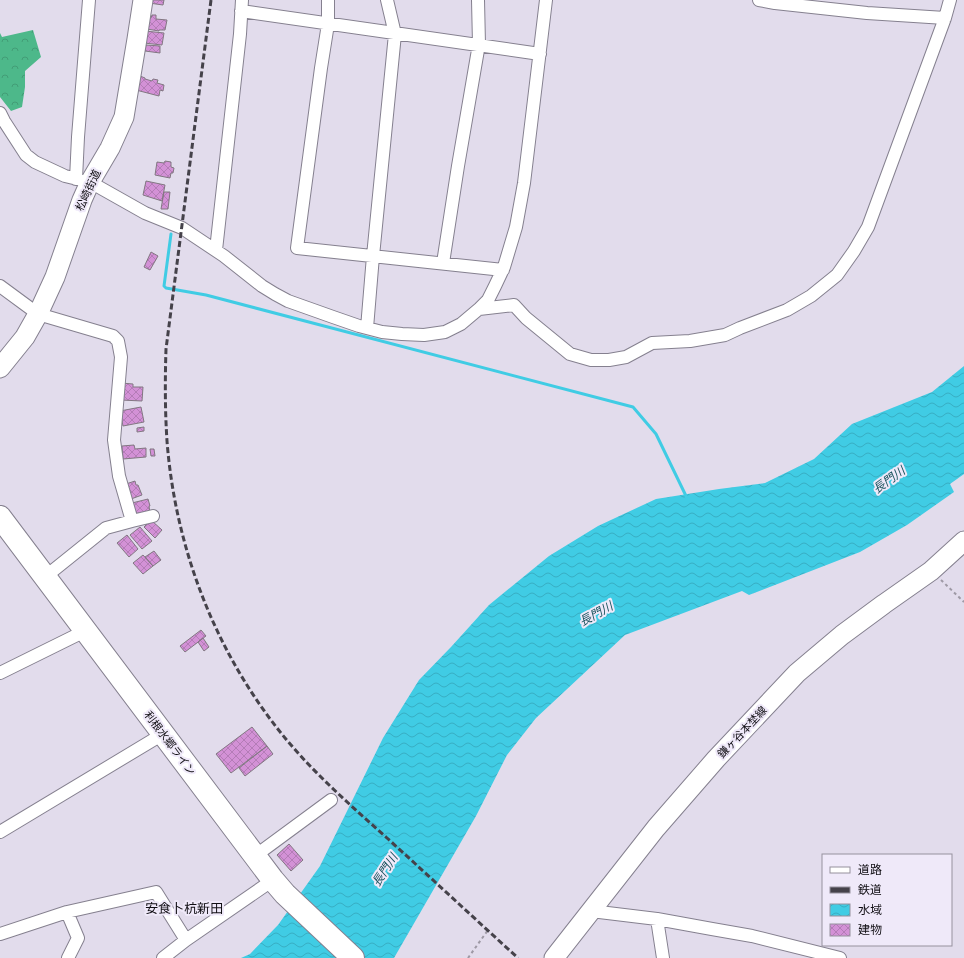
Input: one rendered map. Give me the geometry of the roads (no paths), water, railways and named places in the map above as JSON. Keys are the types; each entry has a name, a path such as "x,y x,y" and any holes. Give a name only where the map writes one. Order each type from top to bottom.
{"highway":[{"name":"利根水郷ライン","path":"0,517 162,734 279,887 353,958"}],"main road":[{"name":"松崎街道","path":"0,368 25,337 38,314 55,277 82,200 83,180 110,148 124,117 143,0"},
{"name":"鎌ヶ谷本埜線","path":"554,958 656,828 716,759 797,673 842,635 931,571 964,541"}],"street":[{"path":"83,180 78,137 89,0"},
{"path":"328,0 328,24 297,248 503,270"},
{"path":"367,328 395,34 387,0"},
{"path":"443,263 479,46 478,0"},
{"path":"0,114 26,155 35,162 65,176 83,180 146,212 182,228 216,250 275,294 288,301 332,317 382,332 424,335 445,332 461,324 488,300 503,270 511,246 520,207 546,0"},
{"path":"759,0 867,13 945,18"},
{"path":"479,309 514,305 526,318 570,354 591,360 609,360 626,357 652,343 690,341 725,335 787,310 811,296 837,275 854,251 868,227 945,18 950,0"},
{"path":"216,250 239,42 241,6 328,24 540,54"},
{"path":"0,286 38,314 113,336 118,341 121,357 114,440 119,476 132,521"},
{"path":"45,577 106,528 153,516"},
{"path":"0,673 85,631"},
{"path":"0,832 162,734"},
{"path":"255,856 331,800"},
{"path":"163,958 186,940 279,887"},
{"path":"0,934 67,912 156,892 186,940"},
{"path":"591,911 656,919 752,936 840,958"},
{"path":"67,912 78,938 68,958"},
{"path":"656,919 663,958"}],"water":[{"name":"長門川","path":"964,366 964,474 950,484 954,492 907,525 860,552 749,595 742,591 625,635 536,718 507,755 476,816 394,958 241,958 250,954 278,925 320,866 383,738 419,680 489,605 549,556 598,526 656,499 765,483 814,459 852,424 932,392"}],"waterway":[{"path":"171,234 164,286 166,288 206,295 633,407 656,434 687,498"}],"railway":[{"path":"211,0 166,349 165,395 167,441 171,480 188,556 216,629 234,663 254,696 289,743 343,799 518,958"}],"district":[{"name":"安食卜杭新田","path":"184,908"}]}
